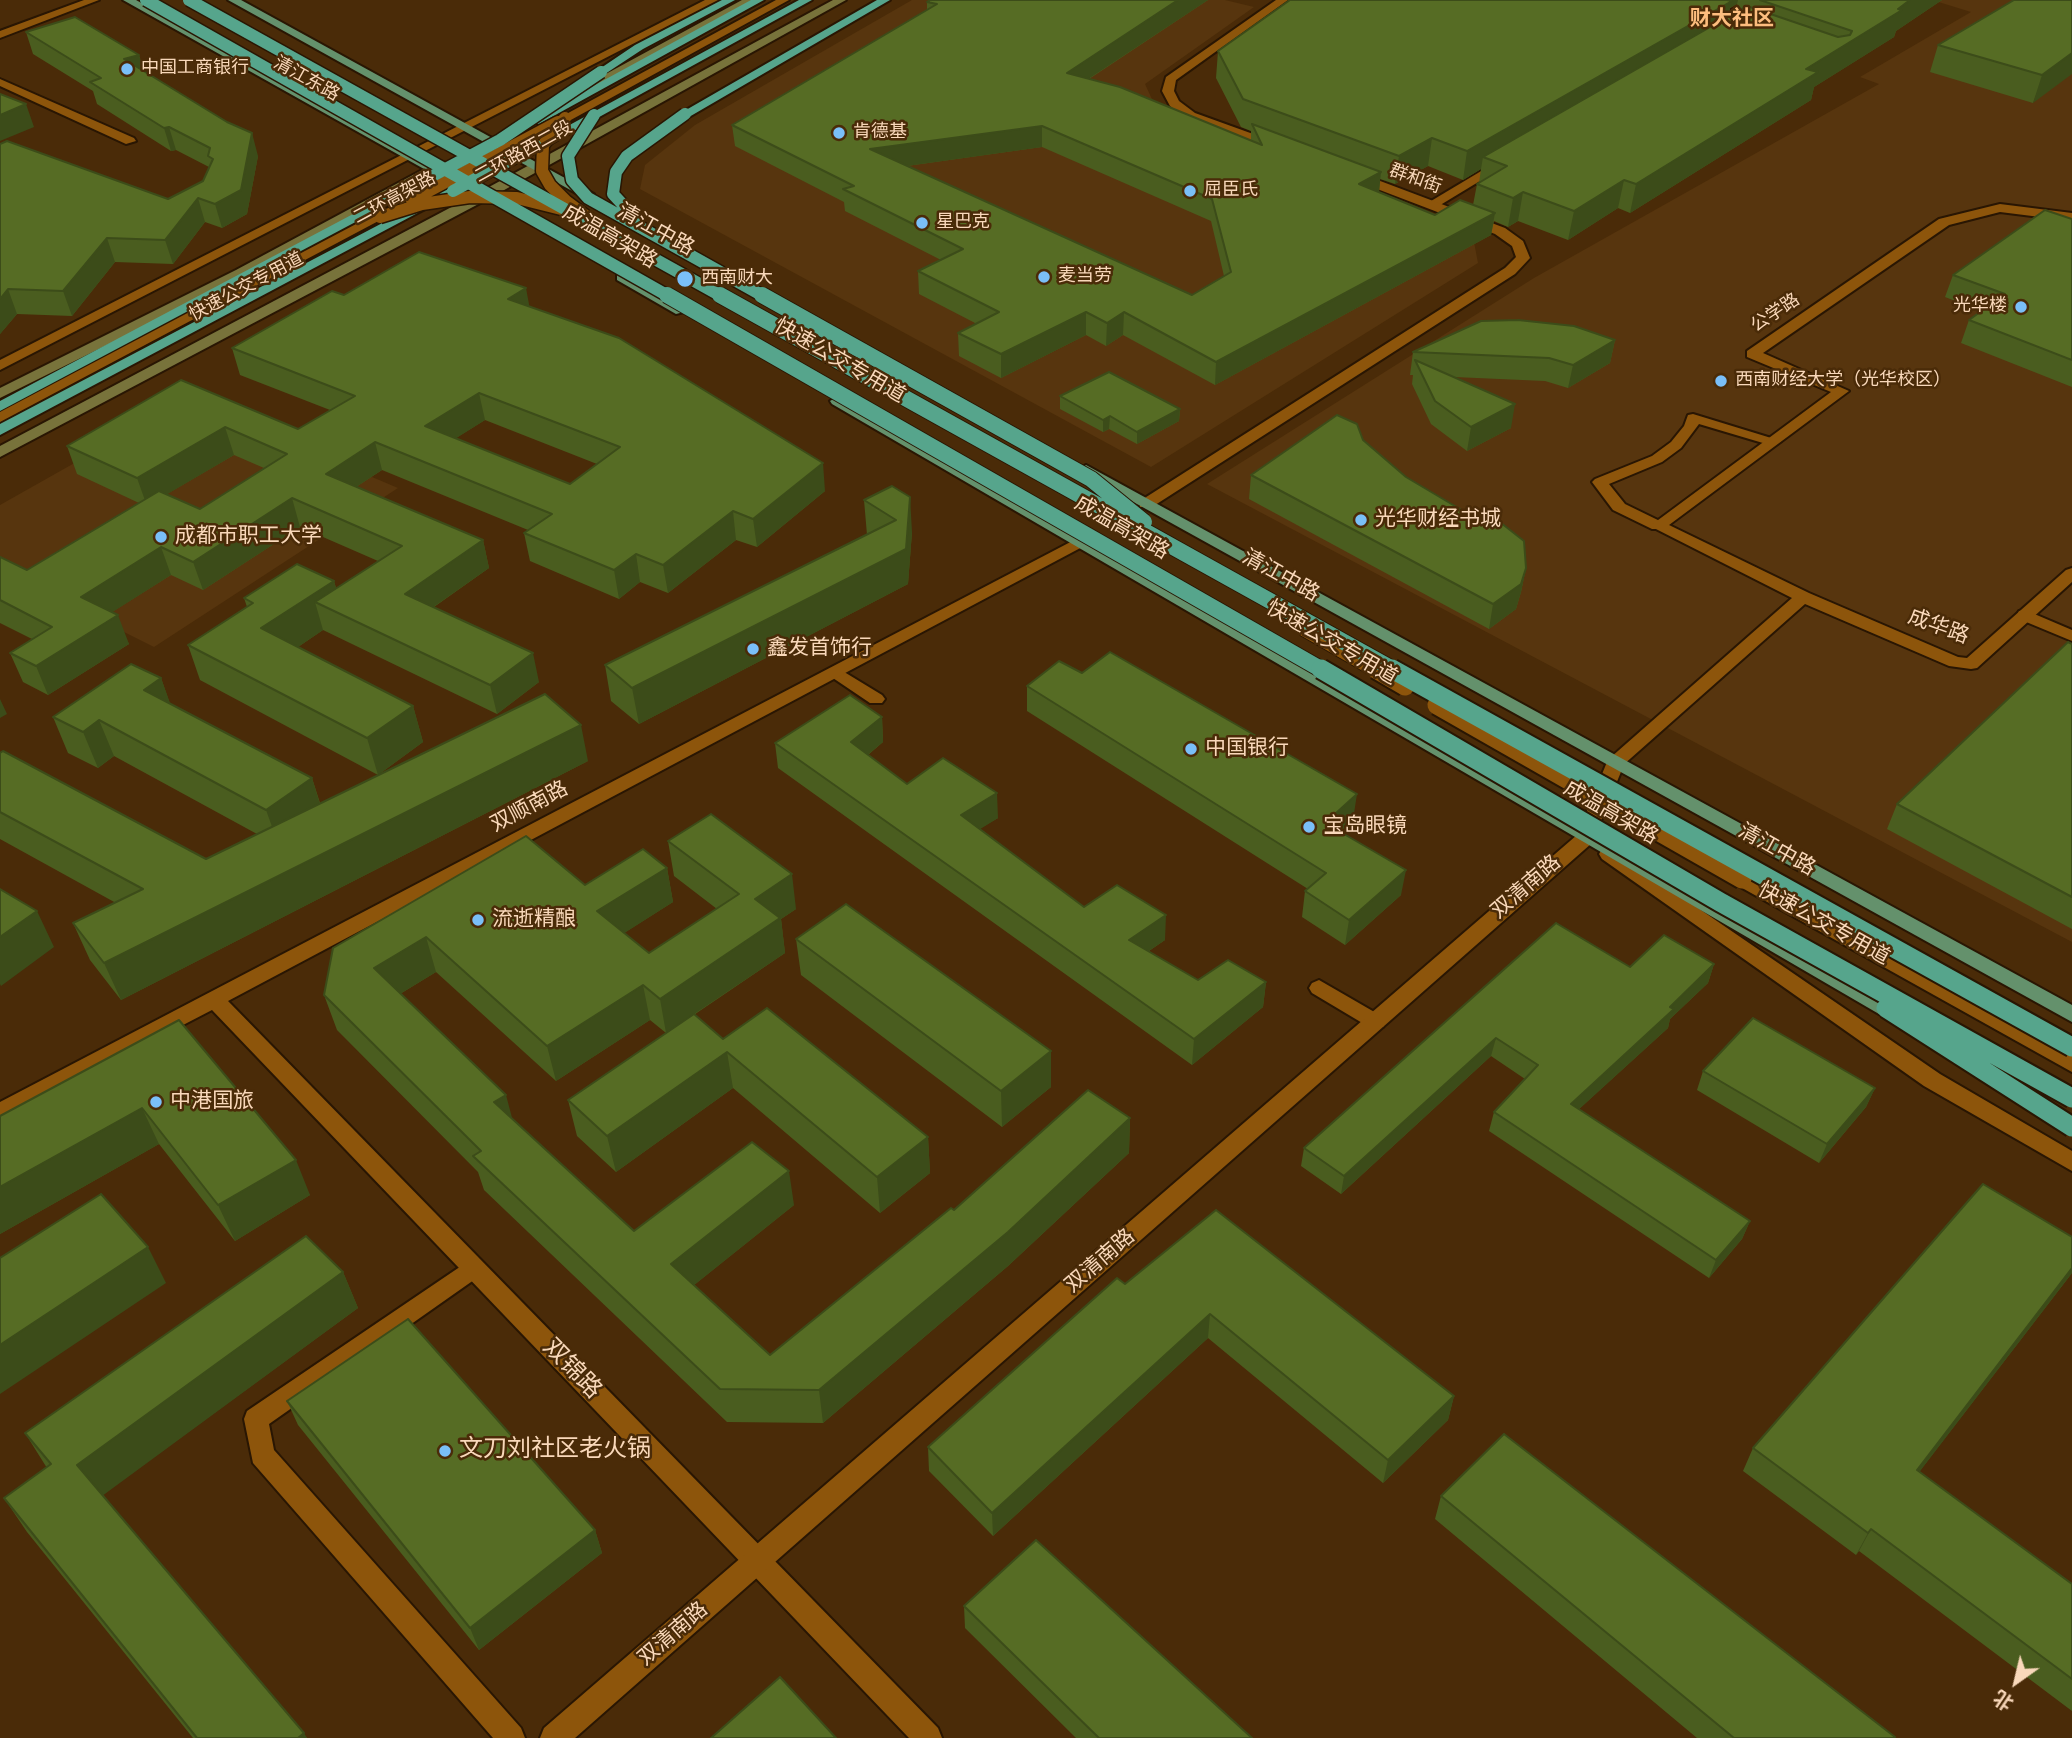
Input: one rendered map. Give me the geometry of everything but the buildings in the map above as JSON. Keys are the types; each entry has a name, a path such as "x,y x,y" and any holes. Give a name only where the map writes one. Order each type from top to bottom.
{"highway":[{"name":"成温高架路","path":"146,0 1113,548 1720,902 2072,1098"},
{"name":"成温高架路","path":"190,0 2072,1047"},
{"path":"494,140 639,47 730,0"},
{"name":"二环高架路","path":"0,407 759,0"},
{"name":"二环高架路","path":"0,430 807,0"},
{"path":"665,243 621,206 613,194 616,172 627,156 685,114 885,0"},
{"path":"594,115 578,136 568,156 572,180 587,198 1091,479 1183,554"},
{"path":"1720,902 2072,1127"}],"main road":[{"name":"清江东路","path":"128,0 432,169"},
{"name":"清江东路","path":"233,0 464,128 494,140"},
{"name":"二环路西二段","path":"0,394 241,273 432,169 494,140 750,0"},
{"name":"二环路西二段","path":"0,452 483,196 841,0"},
{"name":"清江中路","path":"494,140 2072,1014"},
{"path":"432,169 1080,542 1585,838 2072,1116"}],"street":[{"path":"0,35 94,0"},
{"path":"0,366 713,0"},
{"name":"快速公交专用道","path":"0,418 784,0"},
{"path":"1283,0 1170,79 1168,91 1174,103 1191,116 1292,153"},
{"path":"1740,27 1714,19 1757,0"},
{"path":"0,82 130,141"},
{"name":"快速公交专用道","path":"565,118 543,145 542,171 550,186 592,221"},
{"path":"1432,204 1514,157"},
{"name":"群和街","path":"1146,503 1510,271 1523,258 1518,244 1500,231 1343,172"},
{"name":"快速公交专用道","path":"380,217 442,200 495,197 546,204 592,221 1706,859 2072,1064"},
{"name":"公学路","path":"1658,526 1842,391 1752,354 1944,222 2000,208 2072,217"},
{"path":"1616,762 1803,597 1619,507 1600,482 1657,459 1691,427 1693,418 1773,442"},
{"name":"双顺南路","path":"0,1112 1080,542"},
{"name":"成华路","path":"1803,597 1955,662 1971,664 2072,573"},
{"path":"2025,615 2072,636"},
{"path":"836,672 876,699"},
{"name":"双清南路","path":"554,1738 1585,838 1616,762"},
{"path":"1585,838 1932,1080 2072,1162"},
{"path":"1319,988 1376,1022"},
{"name":"双锦路","path":"215,1000 928,1738"},
{"path":"473,1268 256,1419 262,1455 511,1738"}],"shaded area":[{"path":"912,0 1225,0 1254,7 1145,84 1162,121 1474,242 1478,263 1151,467 640,189 645,165 695,125"},
{"name":"西南财经大学（光华校区）","path":"1932,0 2072,0 2072,942 1207,484 1534,278 1879,84 1860,77 1971,12"},
{"name":"成都市职工大学","path":"188,399 398,488 154,647 0,570 0,505"}],"place":[{"name":"中国工商银行","path":"127,69"},
{"name":"肯德基","path":"839,133"},
{"name":"屈臣氏","path":"1190,191"},
{"name":"星巴克","path":"922,223"},
{"name":"麦当劳","path":"1044,277"},
{"name":"西南财大","path":"685,279"},
{"name":"光华楼","path":"2021,307"},
{"name":"西南财经大学（光华校区）","path":"1721,381"},
{"name":"光华财经书城","path":"1361,520"},
{"name":"成都市职工大学","path":"161,537"},
{"name":"鑫发首饰行","path":"753,649"},
{"name":"中国银行","path":"1191,749"},
{"name":"宝岛眼镜","path":"1309,827"},
{"name":"流逝精酿","path":"478,920"},
{"name":"中港国旅","path":"156,1102"},
{"name":"文刀刘社区老火锅","path":"445,1451"}],"district":[{"name":"财大社区","path":"1732,20"}]}
